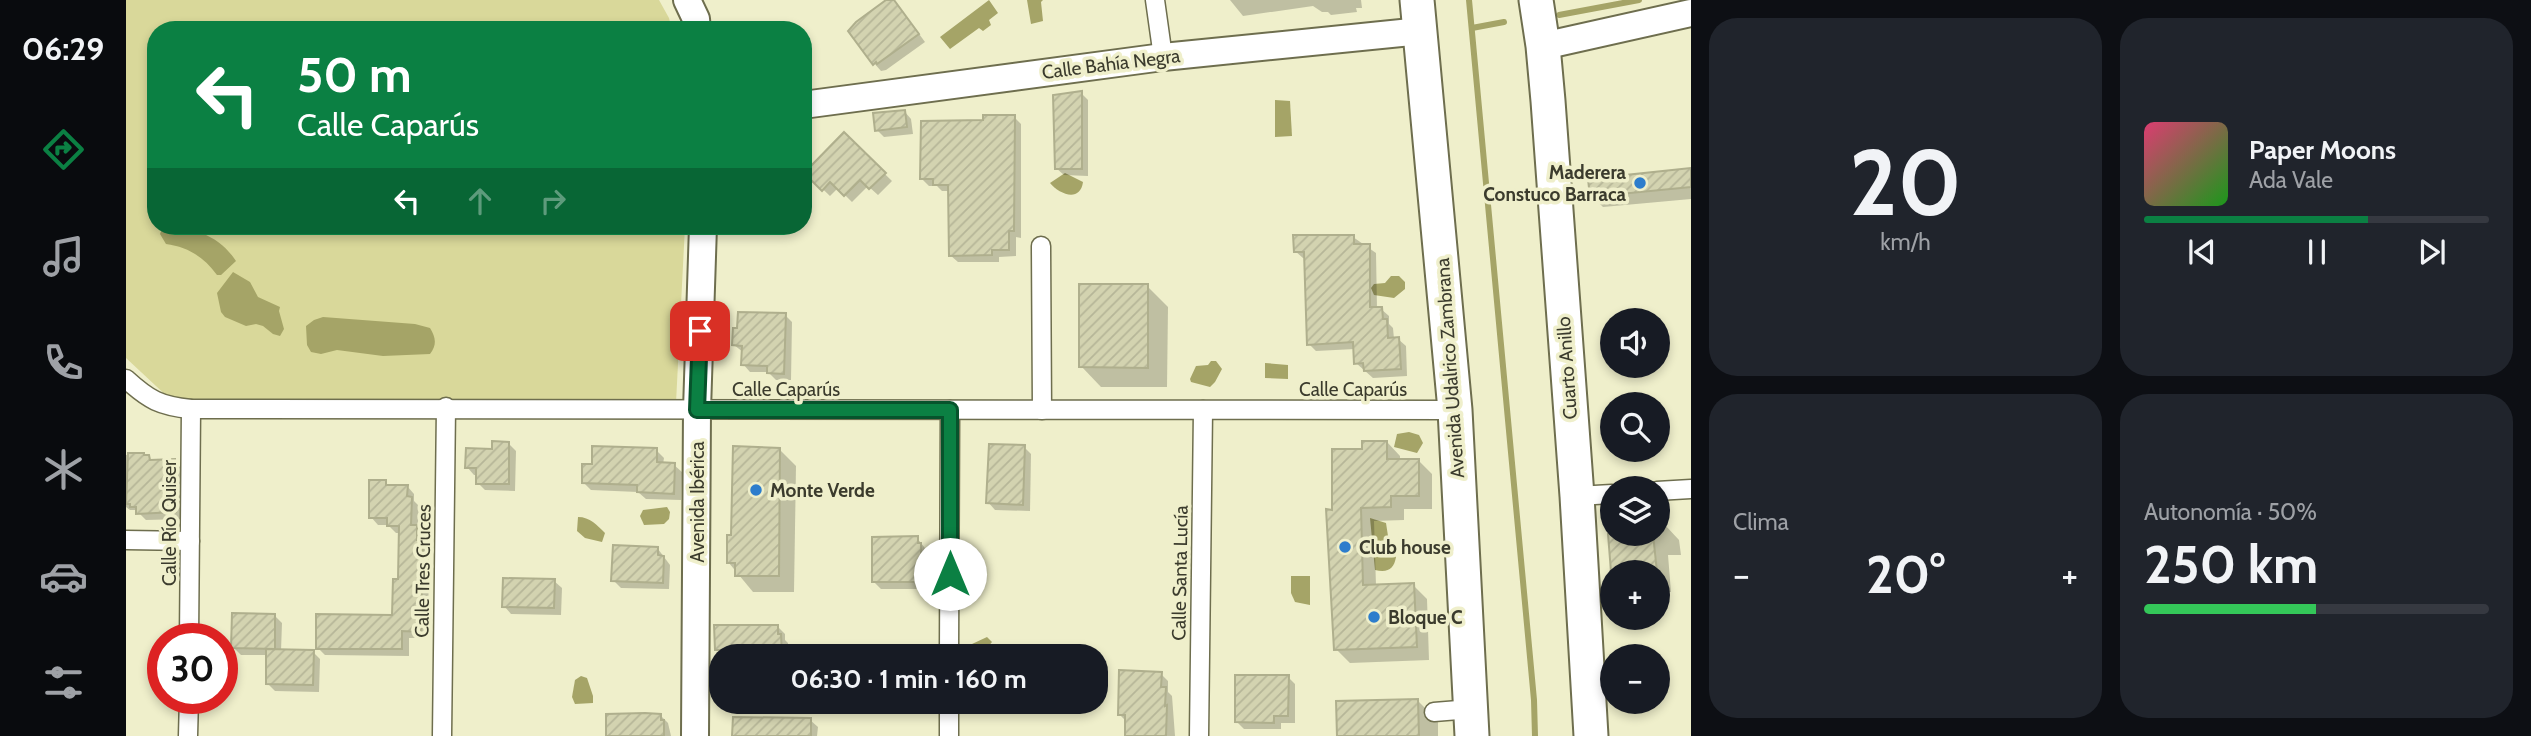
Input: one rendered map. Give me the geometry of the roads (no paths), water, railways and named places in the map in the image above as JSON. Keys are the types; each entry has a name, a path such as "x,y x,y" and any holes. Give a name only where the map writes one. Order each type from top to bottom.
{"highway":[{"name":"Cuarto Anillo","path":"1536,0 1544,46 1577,496 1591,736"},
{"name":"Avenida Udalrico Zambrana","path":"1419,16 1455,410 1471,723"}],"street":[{"path":"1155,0 1163,57"},
{"path":"1544,46 1691,13"},
{"name":"Calle Bahía Negra","path":"812,104 1163,57 1419,16"},
{"name":"Avenida Ibérica","path":"695,736 697,410 702,235"},
{"path":"1041,246 1042,410"},
{"name":"Calle Caparús","path":"126,379 149,399 169,406 191,408 1455,410"},
{"name":"Calle Tres Cruces","path":"442,736 446,407"},
{"name":"Calle Río Quiser","path":"189,623 191,408"},
{"path":"949,644 950,410"},
{"name":"Calle Santa Lucía","path":"1199,736 1203,410"},
{"path":"1670,490 1691,489"},
{"path":"1577,496 1600,495"},
{"path":"126,540 190,541"},
{"path":"1434,712 1471,723"},
{"path":"188,736 189,714"},
{"path":"949,714 949,736"}],"waterway":[{"path":"1469,0 1534,700 1535,736"},
{"path":"1559,15 1639,0"},
{"path":"1472,28 1504,22"}],"place":[{"name":"Maderera Constuco Barraca","path":"1640,183"},
{"name":"Monte Verde","path":"756,490"},
{"name":"Club house","path":"1345,547"},
{"name":"Bloque C","path":"1374,617"}]}
